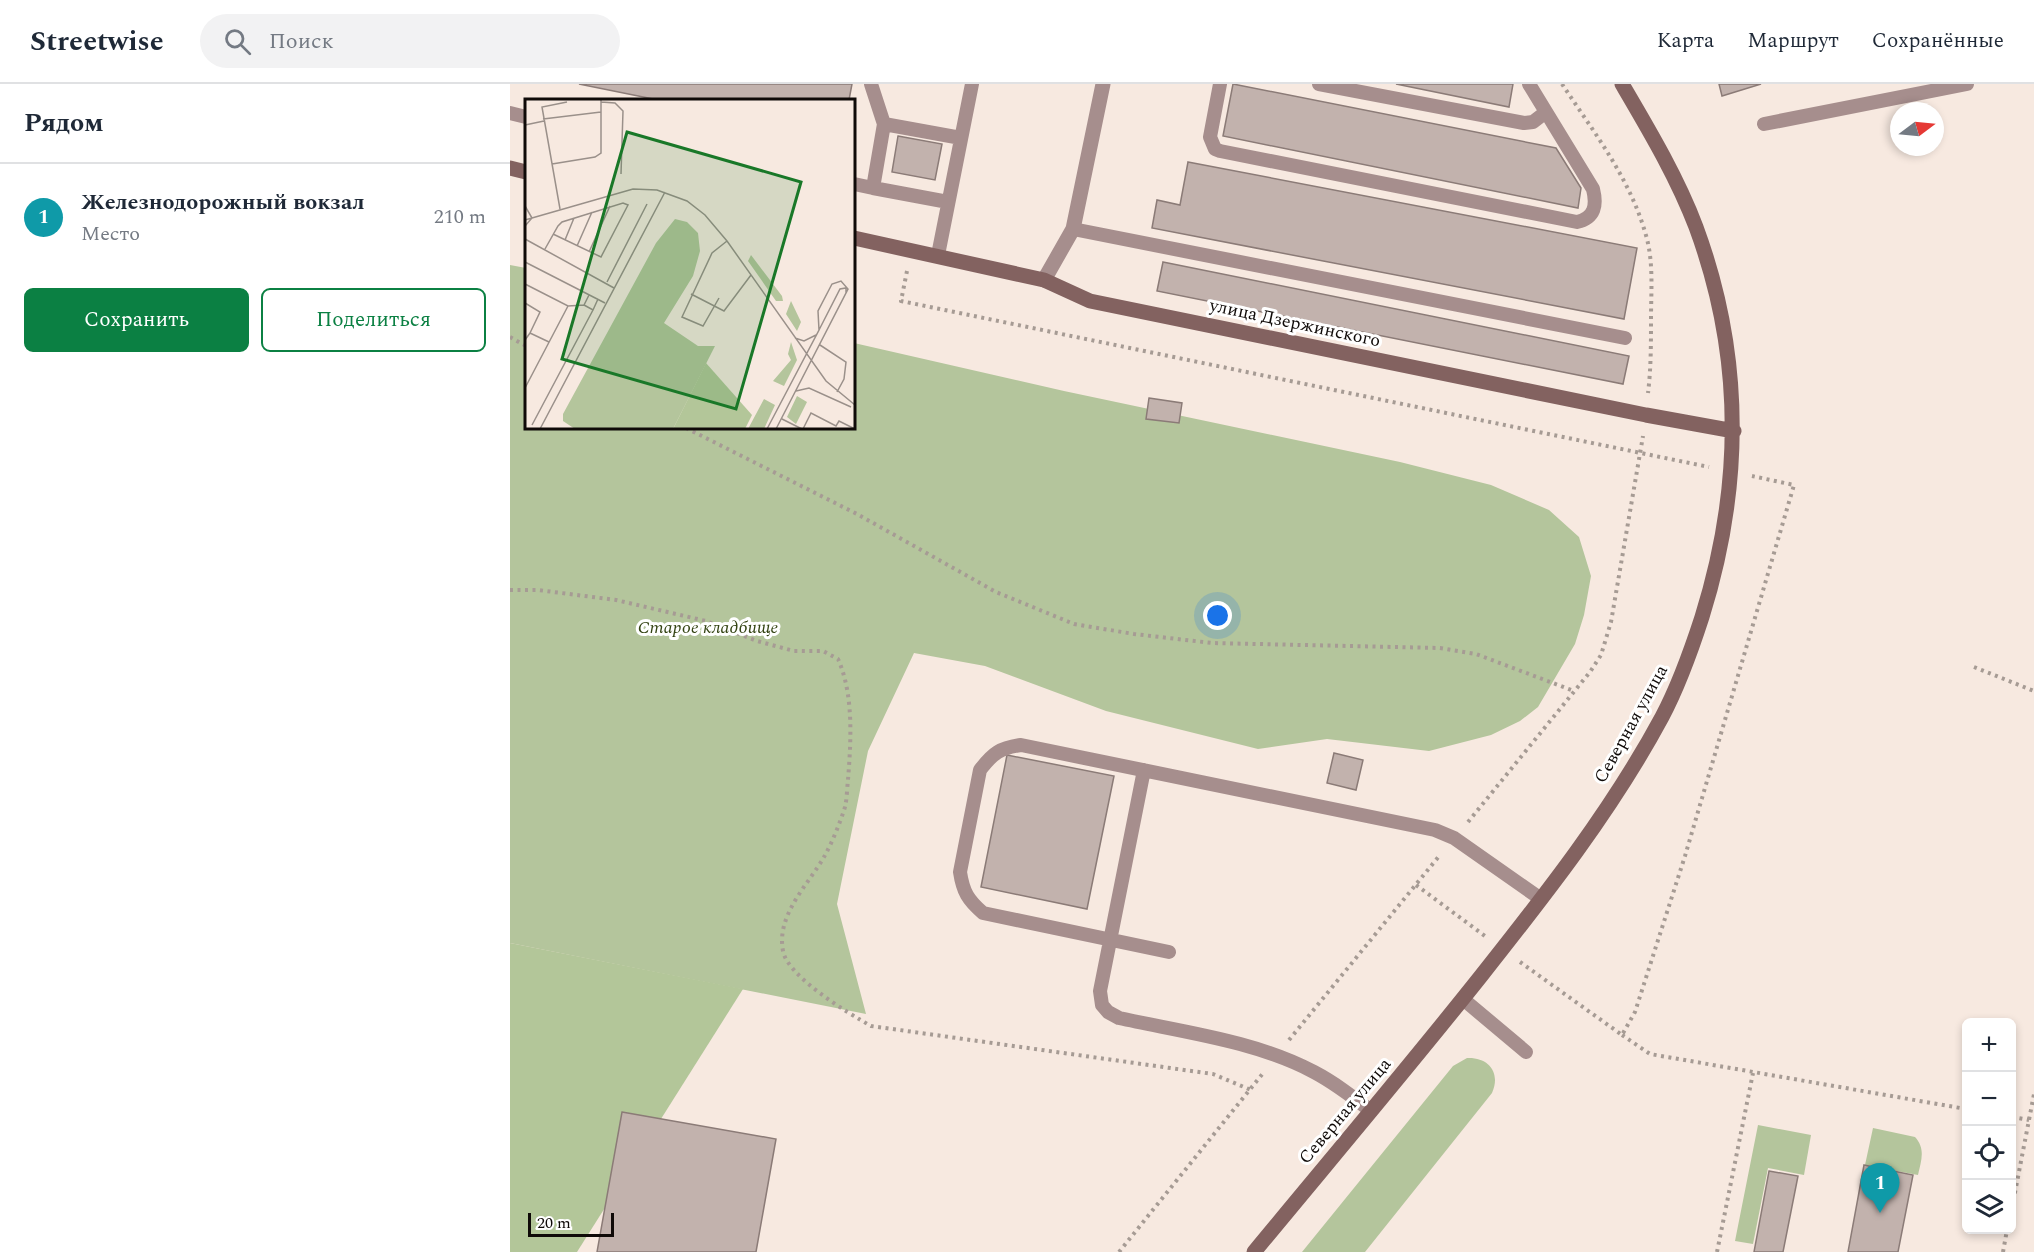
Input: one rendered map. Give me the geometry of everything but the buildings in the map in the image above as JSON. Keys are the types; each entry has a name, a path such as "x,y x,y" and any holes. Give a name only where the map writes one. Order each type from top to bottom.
{"main road":[{"name":"Северная улица","path":"1254,1252 1503,949 1631,771 1663,715 1684,669 1714,578 1726,517 1734,431 1731,376 1724,328 1696,226 1666,161 1622,84"},
{"path":"510,168 525,172"},
{"name":"улица Дзержинского","path":"855,238 1044,280 1090,301 1734,431"}],"street":[{"path":"1044,280 1073,229 1103,84"}],"lane":[{"path":"871,84 884,124 873,188"},
{"path":"938,255 972,84"},
{"path":"1220,84 1209,137 1215,149 1220,151 1577,222 1586,220 1592,215 1595,207 1593,189 1529,84"},
{"path":"1319,84 1524,123 1533,122 1546,112"},
{"path":"1764,124 1967,84"},
{"path":"510,113 525,117"},
{"path":"884,124 961,138"},
{"path":"855,184 948,202"},
{"path":"1073,229 1625,338"},
{"path":"1169,952 983,913 971,903 963,888 960,872 980,770 990,756 1005,747 1021,745 1435,830 1454,838 1541,899"},
{"path":"1144,770 1109,940 1100,991 1102,1005 1108,1012 1119,1018 1246,1046 1276,1055 1336,1084 1371,1111"},
{"path":"1463,999 1526,1052"}],"path":[{"path":"1119,1252 1601,655 1611,622 1646,415 1650,375 1651,257 1646,232 1632,196 1614,162 1562,84"},
{"path":"911,250 901,302 1794,485 1685,856 1635,1012 1622,1035"},
{"path":"510,337 525,345"},
{"path":"688,429 857,514 996,592 1074,624 1212,643 1440,648 1476,654 1574,691"},
{"path":"510,590 538,590 616,600 706,621 757,641 795,651 823,651 838,659 844,672 849,706 850,752 845,806 825,856 792,905 783,929 782,950 787,961 809,984 838,1006 871,1026 1213,1074 1251,1090"},
{"path":"1974,667 2034,691"},
{"path":"1416,885 1650,1054 1962,1108"},
{"path":"1717,1252 1753,1073"},
{"path":"2016,1187 2034,1095"},
{"path":"2016,1118 2029,1120"},
{"path":"2003,1252 2006,1234"}],"green space":[{"name":"Старое кладбище","path":"510,265 525,268 525,429 855,429 855,343 1064,391 1400,462 1491,485 1549,510 1579,537 1591,576 1584,615 1575,644 1538,707 1520,721 1491,735 1429,751 1327,739 1258,749 1106,711 985,666 914,653 868,751 837,904 866,1014 510,943"},
{"path":"510,943 743,989 577,1252 510,1252"},
{"path":"1467,1058 1481,1060 1491,1068 1495,1079 1492,1093 1365,1252 1302,1252 1453,1066"},
{"path":"1758,1125 1811,1135 1804,1175 1768,1168 1753,1244 1735,1241"},
{"path":"1873,1128 1915,1137 1922,1151 1918,1175 1865,1165"}],"place":[{"name":"Железнодорожный вокзал","path":"1880,1213"}]}
